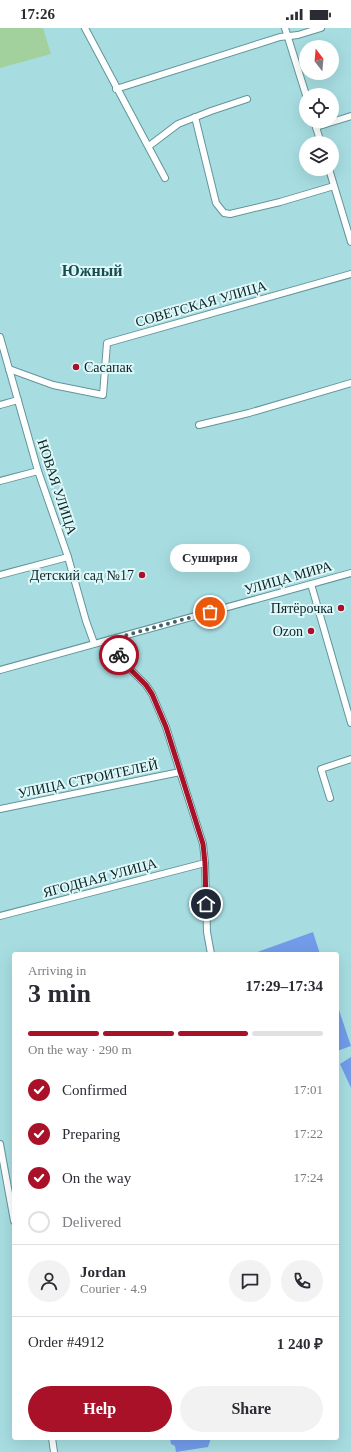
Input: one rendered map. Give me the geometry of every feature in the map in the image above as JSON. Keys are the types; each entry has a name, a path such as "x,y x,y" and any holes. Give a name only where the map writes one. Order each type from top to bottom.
{"street":[{"path":"85,28 116,89 149,146 165,178"},
{"path":"285,28 304,88"},
{"path":"116,89 280,37 288,37 321,28"},
{"path":"149,146 178,124 247,99"},
{"path":"339,119 351,116"},
{"path":"195,117 216,203 224,213 230,214 244,211 334,186"},
{"path":"331,176 351,239"},
{"name":"СОВЕТСКАЯ УЛИЦА","path":"9,369 53,385 103,394 107,343 351,274"},
{"name":"НОВАЯ УЛИЦА","path":"0,338 38,471 68,557 86,621 94,643"},
{"path":"199,425 249,413 351,383"},
{"path":"0,405 18,400"},
{"path":"0,481 38,471"},
{"path":"0,575 68,557"},
{"name":"УЛИЦА МИРА","path":"0,670 351,572"},
{"path":"311,584 351,723"},
{"path":"109,640 125,664 146,685 152,694 166,727 203,844 207,932 211,952"},
{"path":"330,798 321,769 351,759"},
{"name":"УЛИЦА СТРОИТЕЛЕЙ","path":"0,809 180,772"},
{"name":"ЯГОДНАЯ УЛИЦА","path":"0,916 205,863"},
{"path":"0,1144 12,1210"},
{"path":"52,1440 54,1452"}],"green space":[{"path":"0,28 43,28 51,54 0,68"}],"water":[{"path":"313,932 319,952 258,952"},
{"path":"339,1010 351,1046 339,1050"},
{"path":"351,1057 351,1088 340,1064"},
{"path":"170,1440 210,1440 208,1447 176,1452 175,1446 171,1444"}],"way so far":[{"path":"119,655 109,640 210,612"}],"place":[{"name":"Сасапак","path":"76,367"},
{"name":"Детский сад №17","path":"142,575"},
{"name":"Пятёрочка","path":"341,608"},
{"name":"Суширия","path":"210,612"},
{"name":"Ozon","path":"311,631"}],"district":[{"name":"Южный","path":"92,270"}],"route":[{"path":"119,655 125,664 146,685 152,694 166,727 203,844 206,904"}]}
